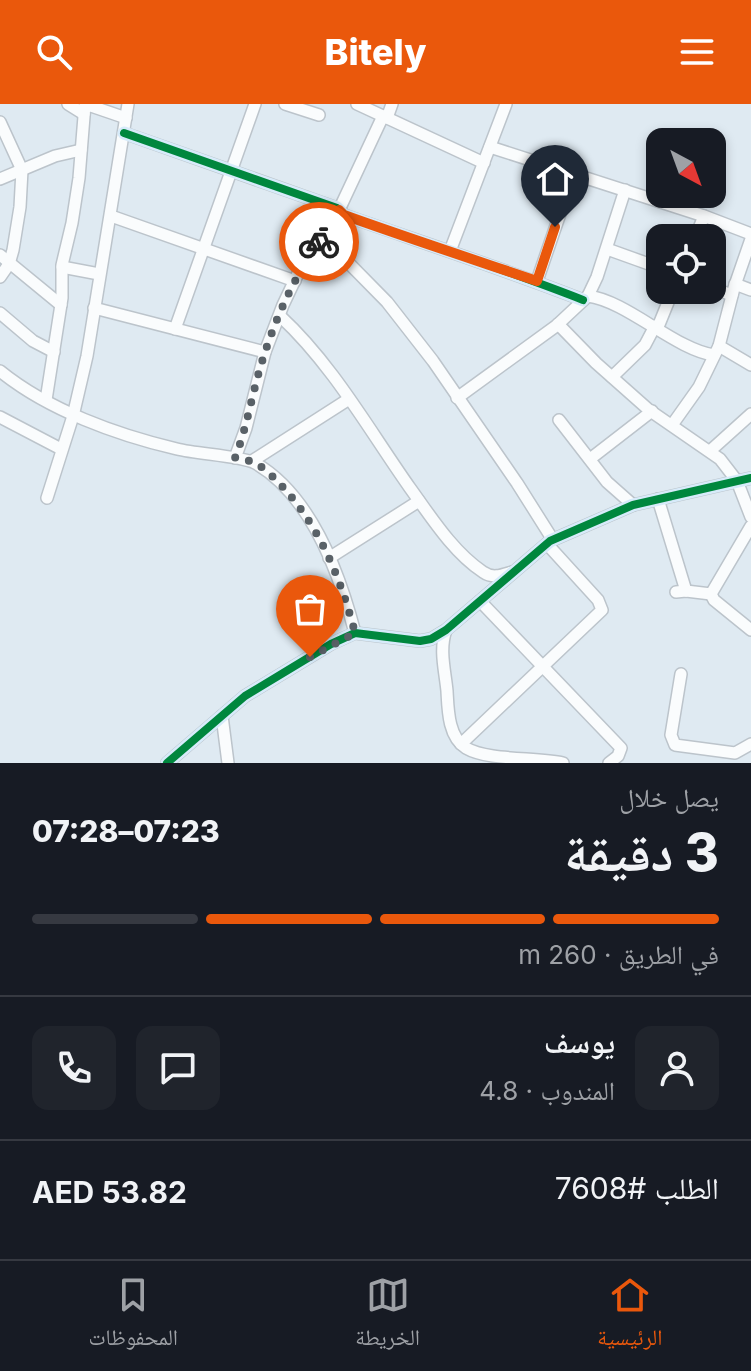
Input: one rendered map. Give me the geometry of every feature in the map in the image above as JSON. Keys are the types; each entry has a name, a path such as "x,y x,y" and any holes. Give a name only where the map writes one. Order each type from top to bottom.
{"street":[{"path":"68,104 84,114"},
{"path":"46,400 61,305 62,267 72,223 85,104 126,118"},
{"path":"47,498 73,416 111,216 128,104"},
{"path":"175,329 255,104"},
{"path":"285,104 319,115"},
{"path":"357,104 484,163"},
{"path":"235,458 246,428 265,352 295,281 339,210 392,104"},
{"path":"450,251 506,104"},
{"path":"0,122 22,170 20,207 0,277"},
{"path":"124,133 339,210 344,215 413,241 585,298 594,297 687,345 716,350 751,365"},
{"path":"490,147 704,216 751,237 716,350 699,387 672,425"},
{"path":"0,179 55,156 81,150"},
{"path":"537,281 574,173"},
{"path":"457,398 558,324 585,298 607,249 625,190"},
{"path":"111,216 295,281"},
{"path":"701,224 704,216"},
{"path":"323,237 404,323 433,361 517,483 550,542 603,608 461,744"},
{"path":"607,249 646,263"},
{"path":"5,260 61,305"},
{"path":"62,267 99,274"},
{"path":"726,289 751,290"},
{"path":"612,377 631,362 645,345 667,304"},
{"path":"94,308 265,352"},
{"path":"0,313 33,341 54,352"},
{"path":"280,316 305,342 349,399 419,501 459,550 485,574 494,577 515,571"},
{"path":"558,324 652,411 725,465 737,481 751,517"},
{"path":"0,371 28,392 73,416 174,449 252,461 270,474 300,506 315,528 347,605 355,633"},
{"path":"252,461 349,399"},
{"path":"590,459 652,411"},
{"path":"710,451 751,414"},
{"path":"0,417 61,449"},
{"path":"559,420 607,482 633,505"},
{"path":"167,763 245,696 331,644 355,633 420,641 431,639 446,630 550,542 633,505 751,478"},
{"path":"658,499 681,592 711,594"},
{"path":"329,558 419,501"},
{"path":"711,594 751,526"},
{"path":"711,594 714,600 751,630"},
{"path":"480,601 621,748 618,756 609,763"},
{"path":"446,630 441,645 450,724 461,744 466,748 505,757 563,763"},
{"path":"681,674 671,735 675,745 735,753 751,744"},
{"path":"222,716 228,763"}],"cycle path":[{"path":"124,133 583,300"},
{"path":"167,763 245,696 331,644 355,633 420,641 431,639 446,630 550,541 633,505 751,478"}],"way so far":[{"path":"310,657 355,633 347,605 315,528 300,506 270,474 252,461 235,458 246,428 265,352 283,305 302,265 319,242"}],"route":[{"path":"319,242 339,210 344,215 413,241 537,281 555,227"}]}
